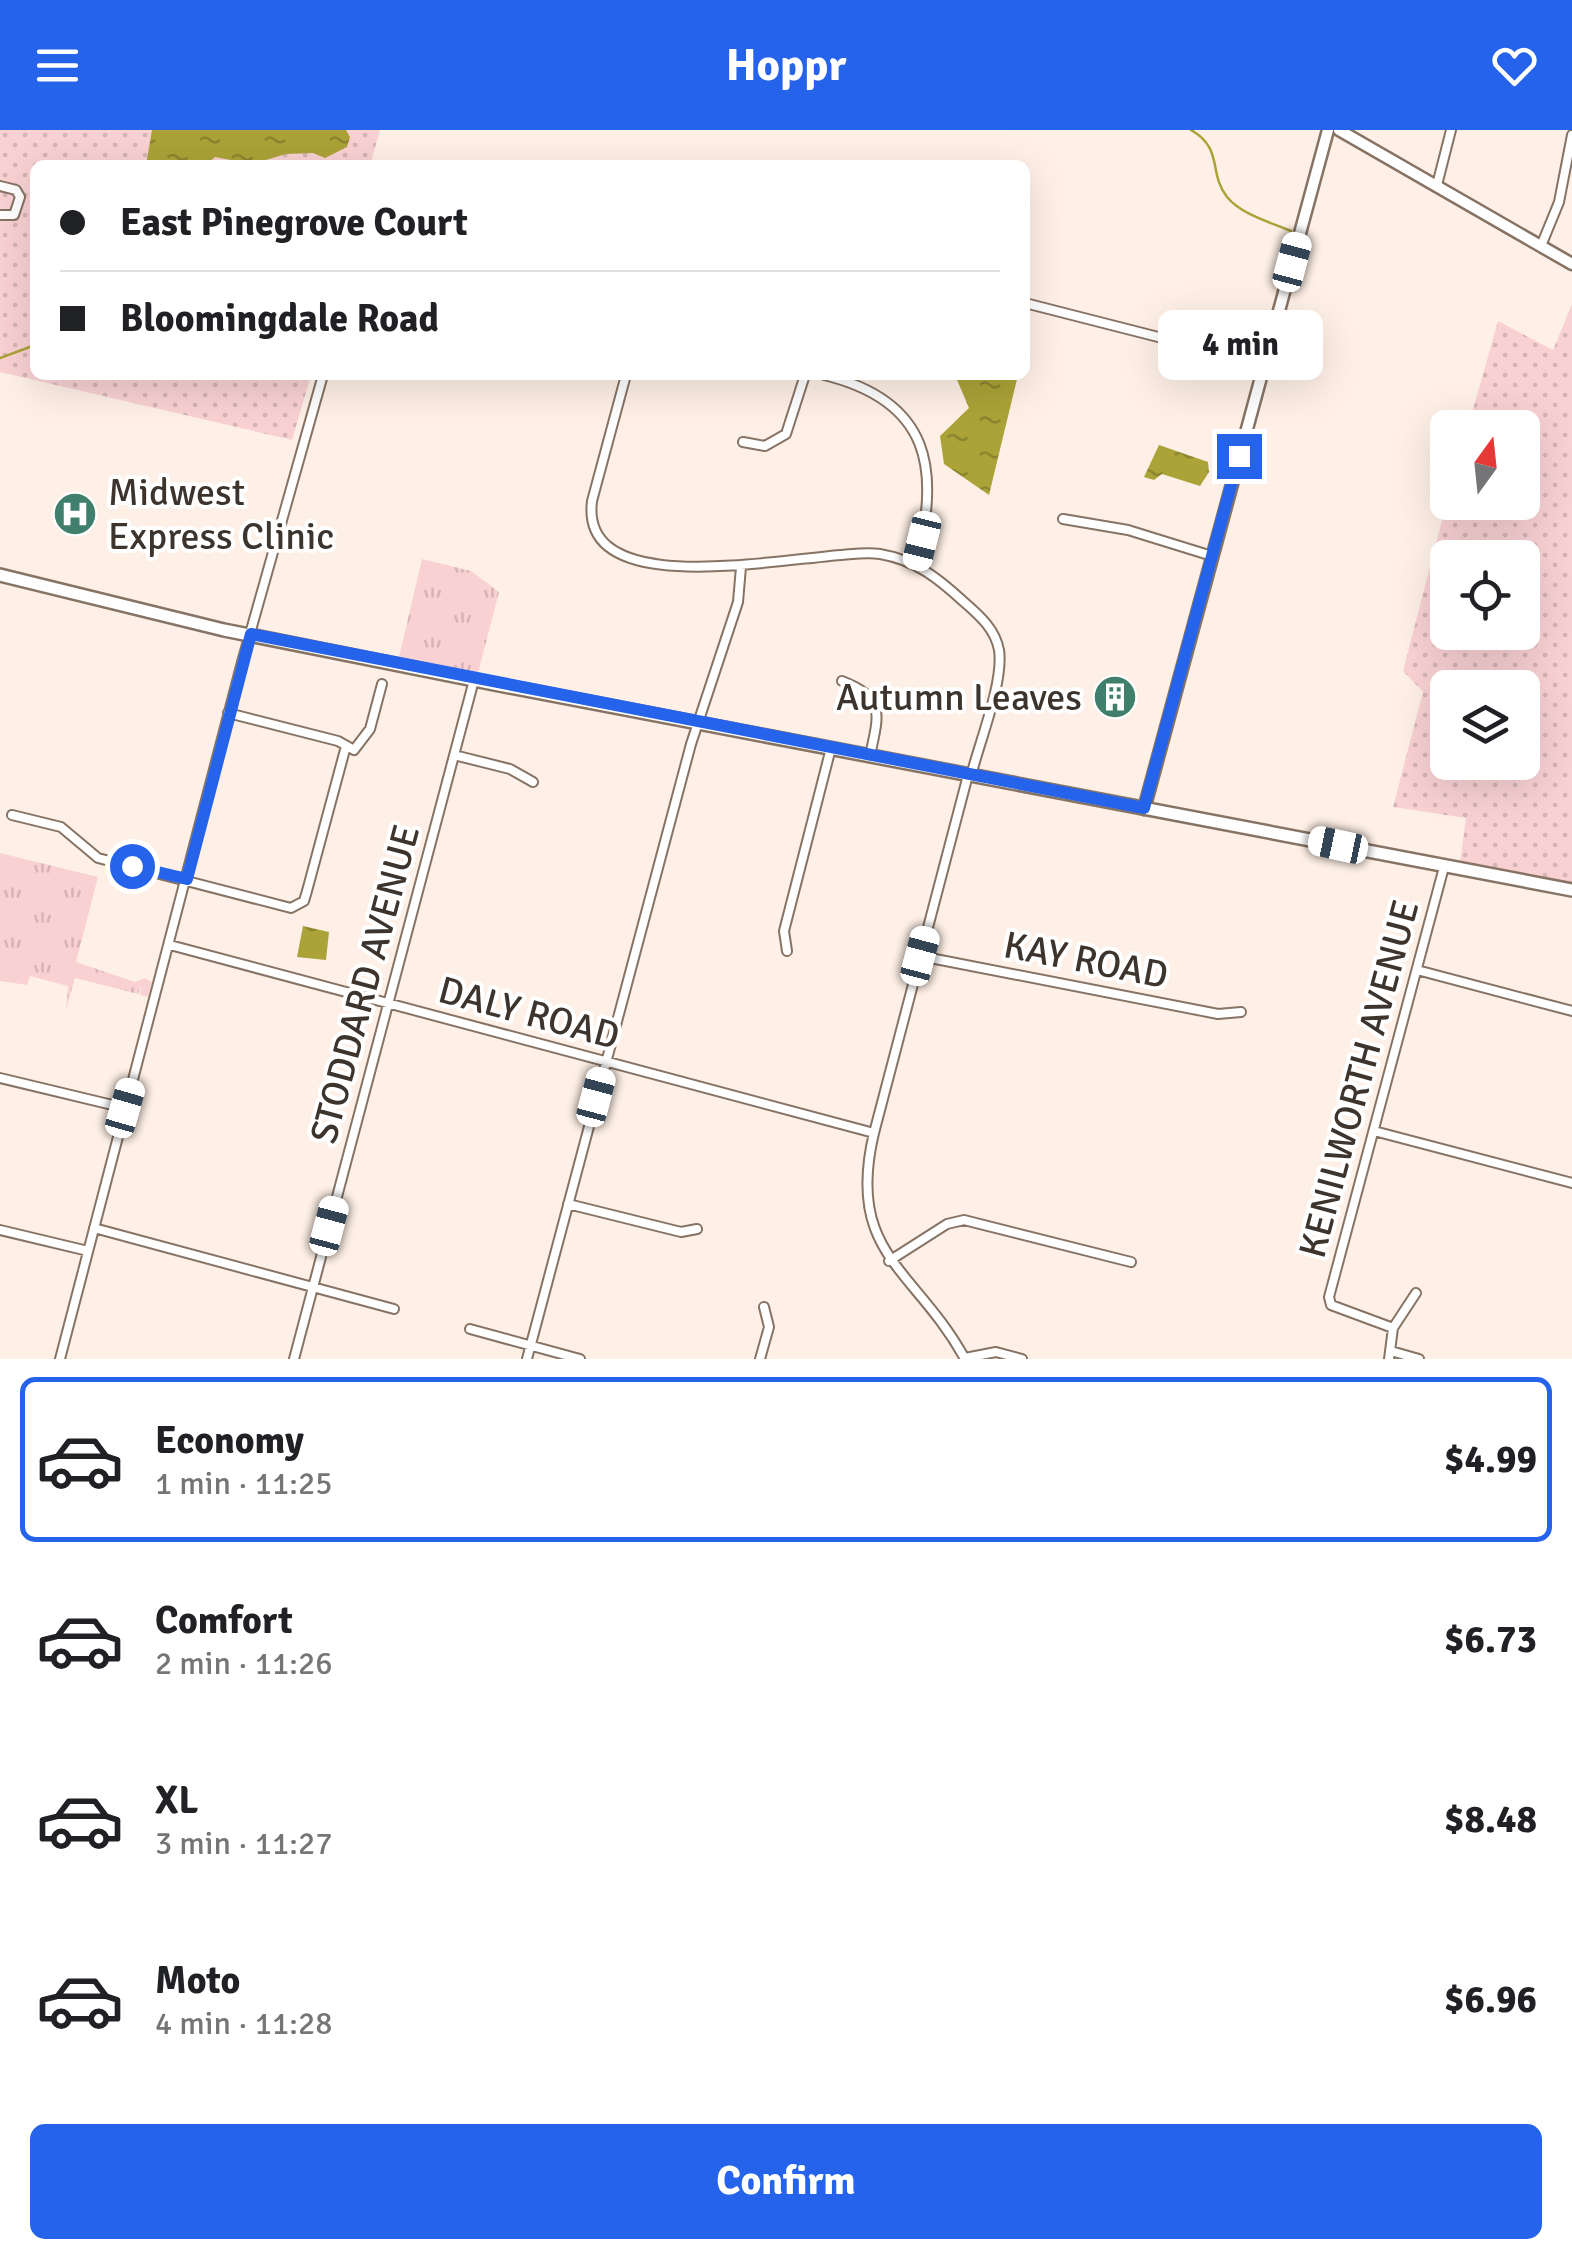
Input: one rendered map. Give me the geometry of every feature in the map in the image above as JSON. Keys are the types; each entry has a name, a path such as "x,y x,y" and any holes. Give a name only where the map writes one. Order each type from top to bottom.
{"main road":[{"path":"0,575 251,634 474,680 1572,890"}],"street":[{"path":"1144,808 1328,130"},
{"path":"1339,130 1572,264"},
{"path":"1436,186 1451,130"},
{"path":"1541,246 1559,202 1572,135"},
{"path":"0,186 16,190 20,197 14,215 0,214"},
{"path":"1030,304 1264,364"},
{"path":"60,1359 228,713 322,380"},
{"path":"625,380 592,501 598,536 626,554 682,568 860,553 916,564 994,633 999,670 874,1133 867,1163 867,1200 876,1234 889,1260 944,1322 965,1359 996,1352 1022,1359"},
{"path":"743,442 765,446 786,434 803,380"},
{"path":"838,380 871,392 892,407 915,435 927,468 930,495 916,564"},
{"path":"1063,519 1128,530 1212,556"},
{"path":"527,1359 697,723 728,640 741,566"},
{"name":"STODDARD AVENUE","path":"294,1359 474,680"},
{"path":"842,681 862,689 874,701 878,715 870,756"},
{"path":"228,713 354,750 370,729 382,684"},
{"path":"12,814 61,826 98,858 290,908 304,900 346,746"},
{"path":"786,951 784,931 831,748"},
{"path":"454,754 510,770 532,782"},
{"name":"KENILWORTH AVENUE","path":"1393,1328 1332,1305 1329,1297 1444,867"},
{"name":"DALY ROAD","path":"170,945 874,1133"},
{"name":"KAY ROAD","path":"920,956 1218,1014 1241,1012"},
{"path":"1417,970 1572,1010"},
{"path":"0,1078 125,1108"},
{"path":"1374,1131 1572,1183"},
{"path":"568,1204 682,1232 697,1229"},
{"path":"889,1260 947,1224 964,1220 1130,1262"},
{"path":"94,1228 394,1308"},
{"path":"0,1230 88,1251"},
{"path":"1416,1293 1393,1328 1390,1355 1419,1359"},
{"path":"760,1359 768,1327 764,1308"},
{"path":"470,1329 580,1359"}],"green space":[{"path":"0,130 380,130 371,160 30,160 30,379 0,372"},
{"path":"1572,304 1572,887 1460,863 1466,818 1393,807 1423,692 1403,671 1430,567 1430,650 1540,650 1540,540 1437,540 1442,520 1540,520 1540,410 1473,410 1498,321 1553,350"},
{"path":"34,380 310,380 292,440"},
{"path":"422,559 471,571 499,592 478,673 399,657"},
{"path":"0,853 98,877 76,962 135,982 144,978 152,982 148,997 140,995 142,985 138,994 75,978 66,1010 68,986 30,976 27,985 0,981"}],"water":[{"path":"152,130 346,130 350,137 347,147 325,158 313,153 266,160 147,160"},
{"path":"957,380 1017,380 989,495 944,464 940,436 969,408"},
{"path":"1159,445 1208,462 1209,472 1200,486 1162,474 1154,480 1144,477"},
{"path":"303,926 329,932 326,960 297,957"}],"waterway":[{"path":"1191,130 1208,145 1227,197 1240,209 1291,231"},
{"path":"0,358 30,347"}],"place":[{"name":"Midwest Express Clinic","path":"75,514"},
{"name":"Autumn Leaves","path":"1115,697"}],"route":[{"path":"132,866 187,879 251,634 1144,808 1239,456"}]}
